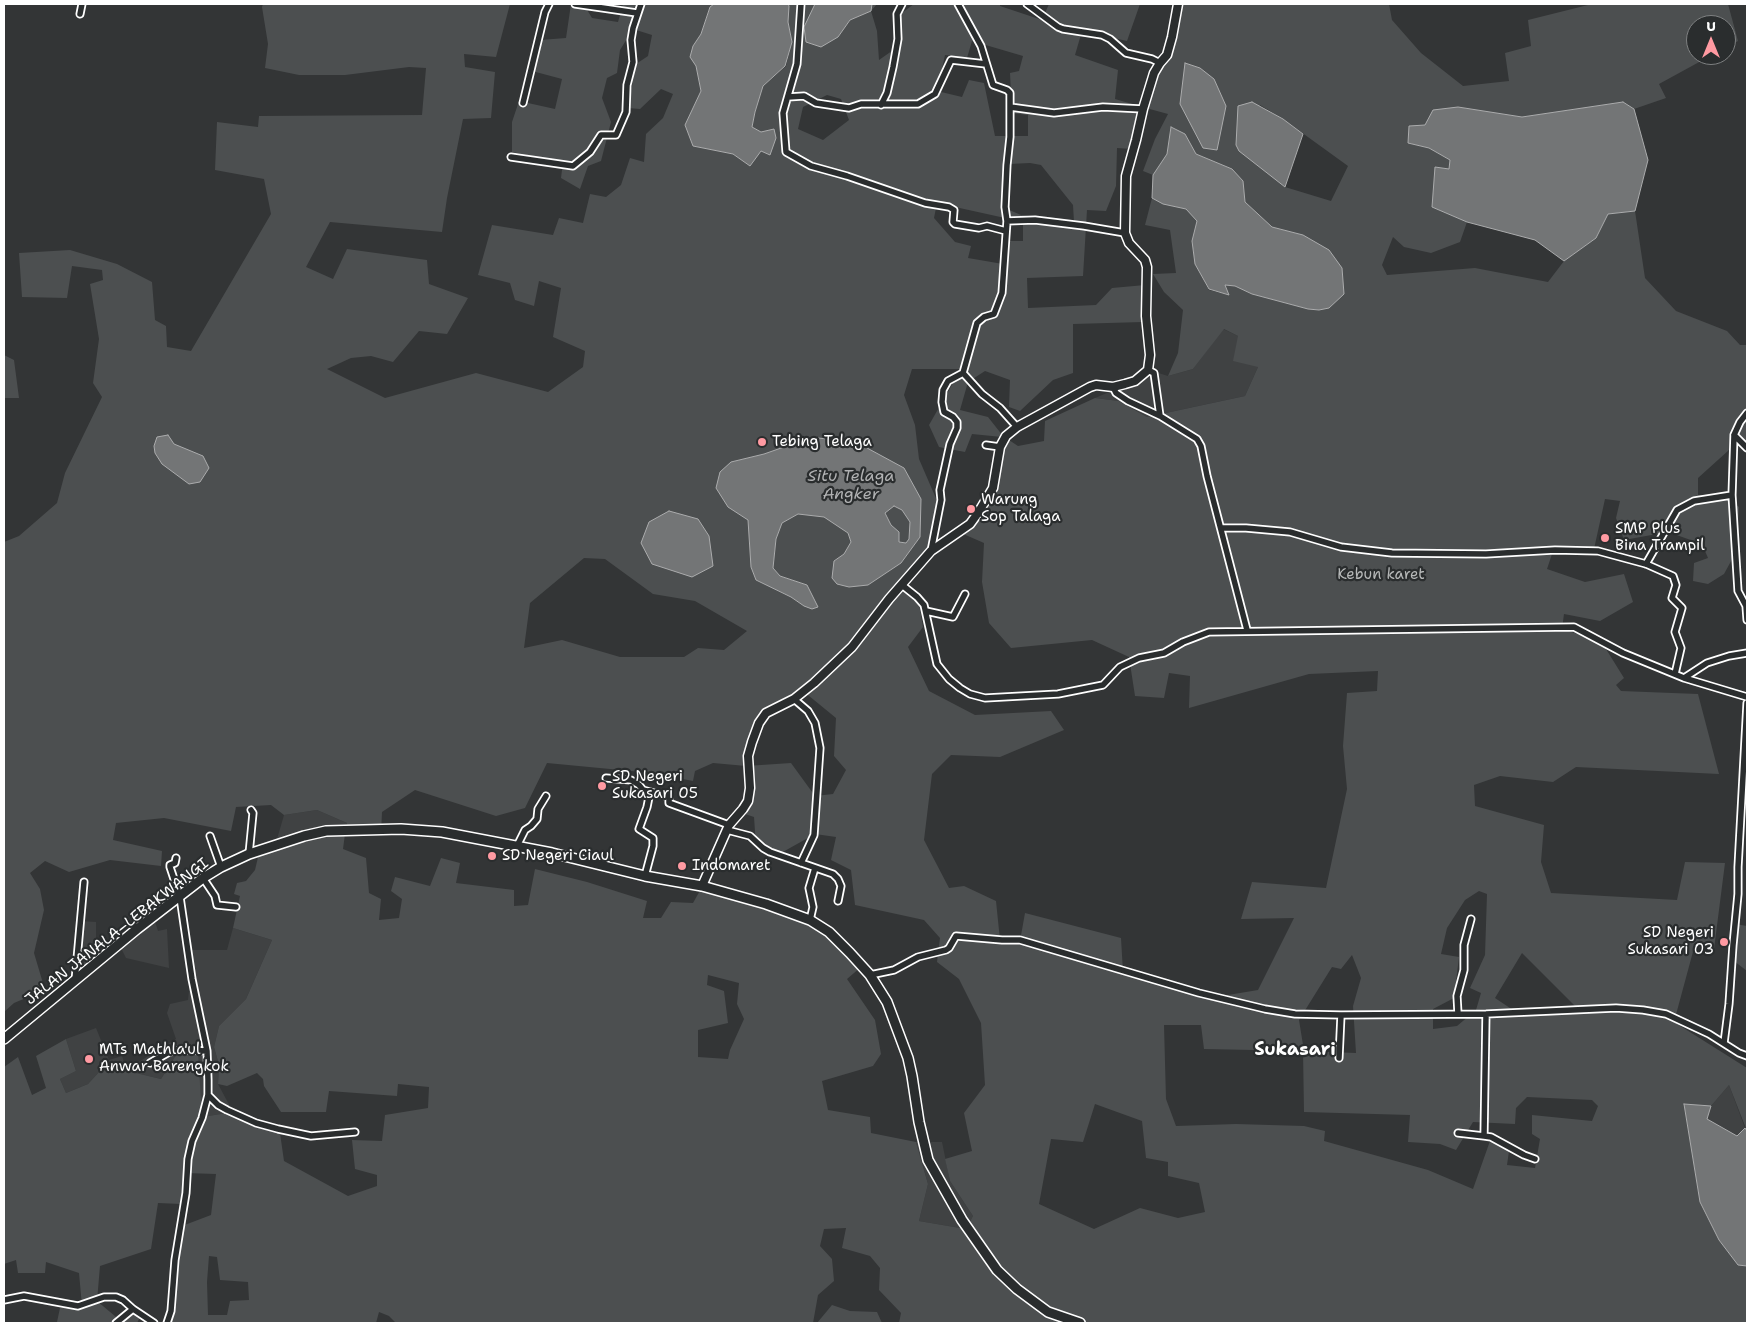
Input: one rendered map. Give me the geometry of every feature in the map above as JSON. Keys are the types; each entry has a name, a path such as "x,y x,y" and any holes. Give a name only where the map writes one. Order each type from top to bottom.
{"main road":[{"name":"JALAN JANALA–LEBAKWANGI","path":"4,1039 137,929 180,898 203,878 249,854 304,836 326,832 401,830 442,832 517,846 646,876 702,886 766,904 810,920 829,932 870,976 887,1002 908,1058 920,1130 928,1160 962,1220 997,1270 1016,1290 1048,1312 1080,1323"}],"street":[{"path":"80,14 82,4"},
{"path":"523,102 548,4"},
{"path":"575,4 637,12"},
{"path":"510,157 573,166 590,152 601,135 616,135 619,132 626,112 627,85 633,62 631,40 637,12 641,4"},
{"path":"801,4 797,64 783,114 786,152 811,166 847,176 925,203 949,207 954,210 953,222 955,224 979,228 987,226 1006,231"},
{"path":"881,105 887,93 893,67 898,39 897,14 902,4"},
{"path":"931,551 941,500 940,490 950,444 957,428 957,422 954,417 944,412 942,402 943,390 948,381 963,373 976,323 984,317 994,314 1002,293 1007,221 1005,207 1010,137 1010,93 993,85 981,46 958,4"},
{"path":"1027,4 1058,27 1102,35 1110,39 1126,53 1152,59 1160,63"},
{"path":"702,886 728,827 748,801 750,788 748,756 759,723 766,713 794,699 852,647 931,551 964,528 978,512 993,488 1000,447 1006,436 1018,427 1090,387 1096,385 1113,387 1135,381 1148,370 1150,356 1146,316 1147,267 1145,260 1129,243 1125,233 1126,176 1143,110 1160,63 1167,55 1178,4"},
{"path":"788,97 804,96 816,103 849,108 861,104 918,104 935,94 952,60 986,64"},
{"path":"1010,106 1054,112 1103,108 1143,110"},
{"path":"1007,221 1035,220 1125,233"},
{"path":"1148,370 1154,373 1160,416"},
{"path":"963,373 982,394 1000,408 1018,427"},
{"path":"1113,387 1116,393 1128,401 1160,416 1197,440 1201,446 1206,476 1222,528 1248,630"},
{"path":"1747,414 1740,422 1734,435 1732,495 1738,591 1747,606 1747,620"},
{"path":"1734,435 1747,448"},
{"path":"986,445 1000,447"},
{"path":"1646,564 1677,510 1694,501 1732,495"},
{"path":"1222,528 1290,532 1341,547 1392,553 1486,554 1554,550 1598,551 1646,564 1674,576 1676,584 1672,598 1682,608 1675,632 1681,648 1675,674"},
{"path":"902,585 924,605 937,664 949,679 960,688 970,694 986,698 1058,694 1103,685 1120,666 1139,658 1164,653 1183,642 1209,632 1574,627 1623,653 1684,678 1747,697"},
{"path":"926,611 953,617 965,594"},
{"path":"1684,678 1707,663 1747,653"},
{"path":"794,699 808,711 814,723 820,748 814,835 802,863"},
{"path":"1724,1043 1730,1004 1738,894 1747,703"},
{"path":"606,778 631,780 643,790 669,797 669,803 750,836 770,852 833,874 841,886 838,901"},
{"path":"646,876 653,838 639,829 650,792"},
{"path":"517,846 525,830 537,820 538,810 546,796"},
{"path":"249,854 251,810"},
{"path":"210,836 221,867"},
{"path":"167,1323 171,1311 175,1260 186,1193 188,1159 192,1141 202,1118 208,1095 207,1051 192,979 180,898 170,868 170,865 175,863 176,858"},
{"path":"810,920 813,907 809,888 816,868"},
{"path":"203,878 215,896 217,905 236,907"},
{"path":"75,981 84,882"},
{"path":"1458,1014 1457,996 1464,970 1464,945 1471,919"},
{"path":"870,976 894,970 918,957 946,950 956,936 1020,940 1199,993 1265,1009 1295,1014 1486,1014 1616,1008 1643,1010 1666,1014 1747,1056"},
{"path":"1484,1136 1486,1014"},
{"path":"1339,1058 1341,1015"},
{"path":"150,1063 169,1052 181,1050 207,1051"},
{"path":"208,1095 218,1105 227,1110 256,1123 278,1129 320,1136 355,1132"},
{"path":"1458,1132 1491,1137 1524,1156 1536,1159"},
{"path":"4,1300 24,1296 78,1306 112,1296 123,1300 154,1323"},
{"path":"116,1323 133,1309"}],"shaded area":[{"path":"1223,329 1238,336 1258,367 1245,396 1147,417 1119,401 1095,398 1133,382 1149,370 1168,376 1193,369"},
{"path":"317,810 347,823 345,834 275,846 284,815"},
{"path":"154,918 158,931 167,929 169,968 126,958 120,946"},
{"path":"80,921 96,922 96,965 77,978"},
{"path":"233,928 272,940 246,999 219,1026 214,1047 219,1065 218,1084 233,1112 202,1117 176,1055 161,1079 136,1073 137,1063 176,1039 167,1013 170,1004 188,1000 191,973 189,950 227,950"},
{"path":"96,1028 109,1060 122,1056 125,1065 99,1072 88,1084 66,1093 60,1079 76,1071 66,1039"},
{"path":"1729,1085 1745,1128 1737,1136 1707,1119 1711,1106"},
{"path":"916,1142 942,1142 950,1181 973,1216 966,1229 919,1221 928,1184"}],"green space":[{"name":"Kebun karet","path":"263,4 510,4 496,57 464,54 465,67 495,72 491,118 463,119 442,232 330,222 306,267 333,279 347,249 427,260 429,284 468,298 447,334 419,331 393,362 371,356 351,358 327,369 385,398 476,373 548,392 583,367 585,351 553,337 561,288 539,281 534,306 515,300 510,283 478,275 492,225 553,235 559,218 583,223 590,194 606,197 621,185 630,158 644,162 646,134 663,118 673,94 661,89 640,109 628,108 636,64 648,56 652,35 633,29 620,50 617,73 607,78 602,98 611,122 601,161 588,166 580,189 561,178 563,162 512,152 512,122 519,101 555,109 562,79 532,71 540,40 566,38 571,4 586,8 592,18 618,22 623,4 714,4 710,7 701,34 693,46 701,91 685,125 693,146 733,154 750,166 761,132 752,127 763,86 786,66 792,42 788,22 788,4 815,4 804,27 806,42 838,37 850,20 870,11 872,4 877,4 871,11 877,31 879,60 896,48 895,18 914,4 1000,4 1000,6 1042,20 1049,4 1140,4 1127,41 1082,31 1075,55 1118,70 1115,99 1146,108 1182,4 1389,4 1392,20 1421,53 1463,86 1509,81 1505,53 1531,46 1528,20 1587,4 1728,4 1731,15 1686,15 1686,65 1694,65 1659,84 1666,98 1634,109 1623,102 1522,117 1458,107 1425,125 1408,143 1429,148 1450,160 1449,169 1435,168 1432,207 1467,222 1460,242 1431,253 1404,247 1393,237 1382,265 1387,275 1475,268 1548,282 1564,261 1596,238 1608,214 1635,211 1645,278 1676,311 1727,331 1740,345 1747,345 1747,451 1739,441 1698,478 1698,495 1725,496 1739,507 1736,552 1724,574 1708,584 1693,581 1694,563 1708,558 1702,544 1668,532 1624,540 1616,518 1620,501 1605,499 1594,549 1552,554 1547,569 1585,582 1624,574 1633,602 1600,621 1564,614 1562,629 1601,641 1624,678 1616,685 1621,691 1698,694 1719,774 1576,767 1553,782 1500,776 1474,785 1475,806 1544,825 1541,862 1551,893 1677,900 1685,862 1725,863 1714,949 1694,948 1674,1022 1747,1068 1747,1131 1729,1085 1711,1106 1684,1104 1700,1203 1719,1240 1738,1265 1747,1266 1747,1323 899,1323 901,1313 879,1290 880,1268 870,1256 842,1248 846,1228 824,1229 820,1246 832,1259 834,1281 818,1295 813,1323 396,1323 389,1316 379,1312 376,1323 168,1323 182,1226 211,1215 216,1174 185,1173 181,1204 158,1203 151,1249 100,1266 97,1301 122,1322 134,1312 140,1317 137,1323 43,1323 57,1322 60,1308 82,1306 79,1273 46,1262 45,1273 18,1273 16,1260 4,1264 4,1067 18,1057 32,1095 46,1088 36,1056 66,1039 76,1071 60,1079 66,1093 88,1084 99,1072 137,1063 136,1073 161,1079 176,1055 198,1052 202,1117 233,1112 261,1129 280,1133 284,1161 348,1196 377,1186 377,1175 355,1169 352,1140 382,1141 385,1115 428,1108 429,1087 398,1084 397,1096 329,1091 326,1112 281,1112 264,1086 263,1079 257,1073 227,1086 218,1084 219,1065 214,1047 219,1026 246,999 272,940 233,928 240,896 234,894 237,883 246,881 255,870 259,853 319,832 345,833 347,823 317,810 284,815 271,805 236,807 231,831 164,818 116,823 113,840 162,851 161,866 110,860 69,872 45,861 30,873 40,889 44,910 34,953 45,990 14,1003 4,1012 4,542 19,536 57,503 65,473 102,397 93,383 99,339 90,284 103,280 102,270 72,266 67,298 22,297 19,253 70,250 117,264 152,282 155,320 166,326 167,347 191,351 271,214 264,179 215,170 217,122 258,127 259,116 422,115 426,68 409,67 345,75 299,75 265,68 268,44","holes":["972,41 1023,56 1019,71 1010,73 1012,113 1028,115 1028,136 995,136 984,83 969,80 962,97 937,91 945,55 967,58","827,95 841,99 849,120 823,140 798,129 803,107","1260,105 1283,119 1348,166 1331,201 1285,187 1265,170","1146,108 1168,114 1155,139 1143,171 1153,175 1167,154 1171,127 1185,134 1196,154 1232,169 1243,181 1245,202 1272,227 1303,235 1319,310 1308,309 1252,294 1235,286 1225,285 1229,295 1209,290 1195,264 1192,241 1197,221 1186,209 1164,204 1152,198 1145,225 1170,230 1176,273 1153,274 1164,292 1183,310 1178,353 1168,376 1193,369 1224,329 1238,336 1233,361 1258,367 1245,396 1147,417 1119,401 1095,398 1045,421 1044,441 1018,446 1003,436 988,417 960,410 968,382 985,371 1010,380 1009,407 1020,411 1053,380 1073,373 1073,324 1143,322 1145,285 1112,288 1096,305 1028,308 1027,278 1083,276 1087,210 1106,211 1116,186 1117,148 1132,149","1030,163 1041,165 1073,205 1074,222 1021,215 1007,209 1009,164","937,203 1023,222 1023,241 1008,241 1003,264 968,258 971,246 955,242 934,218","912,369 961,369 929,425 939,447 965,452 972,434 1002,437 992,488 961,533 984,543 982,582 989,623 1011,648 1092,640 1129,657 1135,696 1164,698 1169,673 1190,676 1189,708 1309,674 1378,671 1377,691 1347,693 1343,746 1347,789 1326,888 1252,882 1241,919 1294,918 1258,990 1210,998 1123,972 1121,938 1025,913 1020,941 1000,940 996,901 964,886 949,888 924,840 932,774 951,755 1000,757 1064,730 1051,711 975,715 929,691 908,647 923,627 919,604 899,588 930,550 938,503 919,459 915,425 904,395","818,438 856,442 921,499 920,537 901,563 868,585 849,587 834,561 844,554 851,542 848,533 825,517 798,514 782,523 776,539 773,568 780,576 807,585 804,606 791,597 756,580 751,567 748,520 731,462 764,454 804,440","584,558 605,559 653,594 695,601 747,631 724,650 698,648 684,657 620,657 562,640 524,648 530,603","803,691 836,718 834,756 846,770 833,794 815,796 791,763 746,766 746,750 763,716","547,763 652,773 693,781 695,771 713,763 746,766 746,798 739,812 754,817 756,846 781,853 815,834 836,837 831,860 851,870 855,905 924,920 940,938 937,962 959,979 981,1023 985,1085 964,1113 972,1151 945,1159 950,1181 973,1216 966,1229 919,1221 928,1184 916,1142 871,1133 870,1117 828,1110 822,1081 873,1066 881,1054 875,1020 847,979 861,967 838,943 810,922 702,887 693,903 671,902 661,918 643,918 647,901 587,882 535,869 528,905 514,906 514,890 456,883 460,863 441,858 430,886 395,877 391,891 402,899 399,918 379,920 381,899 369,893 366,858 343,849 345,834 381,834 382,812 415,790 496,816 525,808","1479,891 1487,894 1485,955 1470,988 1481,993 1476,1010 1457,1026 1433,1029 1433,1009 1454,998 1459,957 1441,954 1447,928 1465,900","1522,953 1575,1007 1519,1014 1495,998","1352,955 1361,978 1353,1006 1356,1053 1304,1051 1299,1020 1332,967 1341,969","708,975 739,983 737,1004 744,1019 728,1059 698,1057 698,1030 728,1023 724,991 707,985","1164,1025 1201,1025 1204,1049 1303,1051 1304,1112 1410,1115 1408,1142 1440,1144 1456,1150 1473,1122 1515,1124 1516,1108 1527,1097 1592,1100 1598,1106 1592,1121 1532,1115 1532,1134 1540,1139 1535,1168 1507,1165 1509,1151 1490,1141 1473,1189 1428,1170 1324,1141 1325,1131 1304,1126 1236,1124 1176,1126 1166,1099","1095,1104 1142,1121 1146,1158 1168,1162 1168,1176 1199,1183 1205,1212 1178,1218 1140,1208 1094,1229 1039,1204 1051,1139 1083,1142","209,1256 217,1257 220,1280 248,1282 249,1300 230,1301 227,1315 208,1315 207,1282"]},
{"path":"4,355 14,360 19,398 4,398"},
{"path":"894,506 902,510 910,522 910,539 906,543 899,542 899,532 891,525 885,512"},
{"path":"1735,924 1747,926 1747,971 1734,961"},
{"path":"832,1305 850,1311 877,1312 882,1323 817,1323"}],"water":[{"path":"714,4 788,4 789,6 788,22 792,42 785,66 763,86 752,127 761,132 774,129 776,138 770,155 761,151 750,166 733,154 693,146 685,125 701,91 696,66 690,57 693,46 701,34 710,7"},
{"path":"815,4 872,4 871,11 850,20 838,37 821,47 806,42 804,27"},
{"path":"1185,63 1200,68 1214,79 1226,106 1217,150 1203,148 1180,104"},
{"path":"1252,102 1283,119 1303,134 1285,187 1239,151 1236,145 1238,106"},
{"path":"1623,102 1634,109 1648,160 1635,211 1608,214 1596,238 1564,261 1535,240 1467,222 1432,207 1435,167 1449,169 1450,160 1429,148 1408,143 1409,126 1425,125 1433,110 1458,107 1522,117"},
{"path":"1171,127 1185,134 1196,154 1232,169 1243,181 1245,202 1272,227 1303,235 1329,250 1342,268 1344,294 1329,308 1319,310 1308,309 1252,294 1235,286 1225,285 1229,295 1209,289 1195,264 1192,241 1197,221 1186,209 1163,204 1152,198 1153,175 1167,154"},
{"path":"168,435 174,444 203,456 209,468 200,482 189,484 162,464 155,453 154,446 157,437"},
{"name":"Situ Telaga Angker","path":"818,438 856,442 904,468 921,499 920,537 901,563 868,585 849,587 837,584 832,578 834,561 844,554 851,542 848,533 824,517 798,514 782,523 776,539 773,568 780,576 807,585 818,607 812,609 756,580 751,567 748,520 728,507 716,488 720,472 731,462 764,454 804,440","holes":["894,506 902,510 910,522 909,539 906,543 899,542 899,532 891,525 885,513"]},
{"path":"669,511 698,519 709,536 713,566 692,577 652,564 641,543 649,522"},
{"path":"1684,1104 1711,1106 1707,1119 1737,1136 1745,1128 1747,1131 1747,1266 1738,1265 1719,1240 1700,1202"}],"place":[{"name":"Tebing Telaga","path":"762,442"},
{"name":"Warung Sop Talaga","path":"971,509"},
{"name":"SMP Plus Bina Trampil","path":"1605,538"},
{"name":"SD Negeri Sukasari 05","path":"602,786"},
{"name":"SD Negeri Ciaul","path":"492,856"},
{"name":"Indomaret","path":"682,866"},
{"name":"SD Negeri Sukasari 03","path":"1724,942"},
{"name":"MTs Mathla'ul Anwar Barengkok","path":"89,1059"}],"district":[{"name":"Sukasari","path":"1295,1050"}]}
